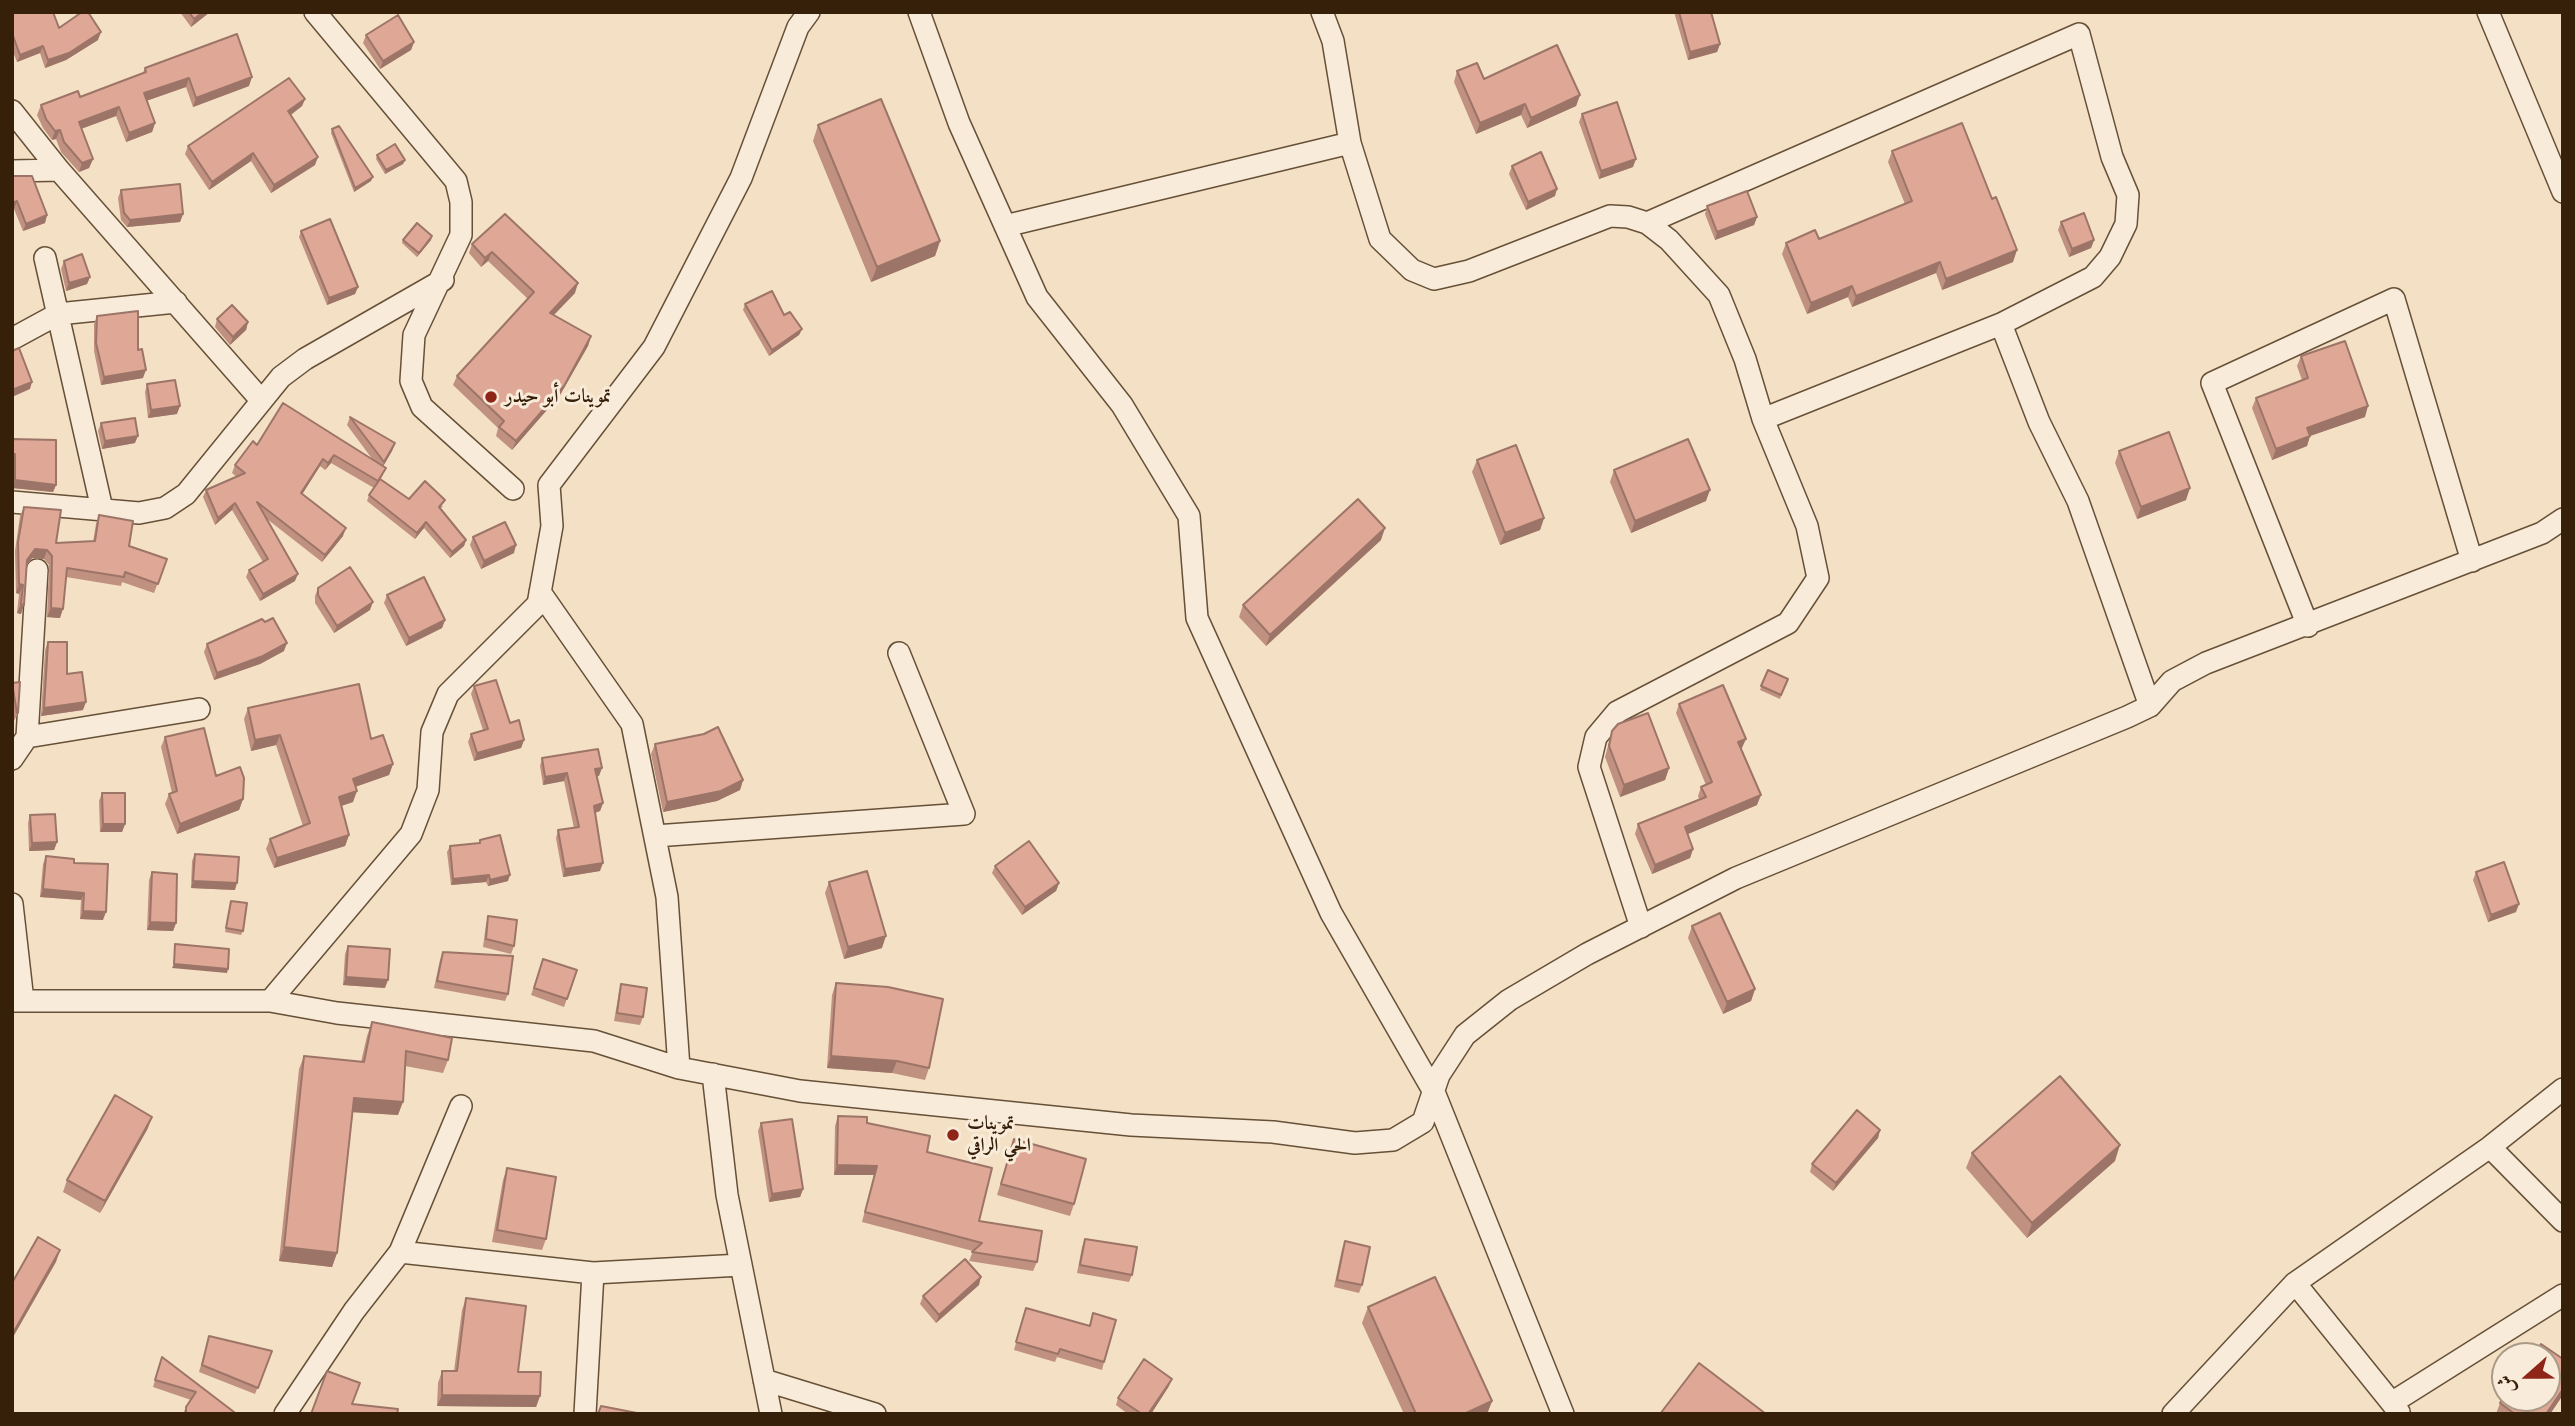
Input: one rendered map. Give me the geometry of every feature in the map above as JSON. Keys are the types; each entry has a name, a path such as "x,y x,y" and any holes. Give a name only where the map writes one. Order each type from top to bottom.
{"street":[{"path":"314,12 456,181 461,202 461,235 443,280 414,335 411,382 422,407 513,489"},
{"path":"270,1001 411,834 428,790 432,732 447,694 538,604 552,526 549,485 654,347 741,178 798,27 809,12"},
{"path":"919,12 959,123 1037,297 1122,405 1189,516 1196,618 1331,913 1434,1092 1563,1414"},
{"path":"1322,12 1333,41 1350,143 1380,239 1412,270 1434,279 1469,271 1609,216 1628,217 1647,223 1669,240 1719,295 1745,359 1763,419 1807,526 1818,578 1788,623 1617,712 1596,737 1590,767 1641,927"},
{"path":"2488,12 2563,192"},
{"path":"1647,223 2079,34 2112,157 2128,195 2126,224 2110,257 2093,276 2001,324 1763,419"},
{"path":"12,111 59,170 261,400"},
{"path":"1004,226 1350,143"},
{"path":"12,171 59,170"},
{"path":"45,258 102,509"},
{"path":"12,502 152,512 176,502 195,484 281,377 299,363 443,280"},
{"path":"2308,626 2212,383 2394,299 2472,561"},
{"path":"12,339 58,314 176,302"},
{"path":"2001,324 2039,422 2078,502 2150,706"},
{"path":"12,904 18,1001 270,1001 337,1013 594,1041 679,1068 800,1091 1131,1125 1273,1132 1355,1143 1394,1140 1423,1122 1439,1076 1465,1035 1509,1000 1641,927 1736,878 2150,706 2172,681 2206,663 2308,626 2542,533 2563,519"},
{"path":"12,760 27,737 37,570"},
{"path":"540,592 632,724 667,897 679,1068"},
{"path":"655,836 964,814 899,653"},
{"path":"27,737 199,709"},
{"path":"713,1074 727,1195 771,1414"},
{"path":"2173,1414 2295,1283 2490,1146 2563,1089"},
{"path":"285,1414 355,1311 400,1252 461,1107"},
{"path":"2490,1146 2563,1221"},
{"path":"400,1252 593,1273 741,1265"},
{"path":"585,1414 593,1273"},
{"path":"2295,1283 2396,1408 2563,1295"},
{"path":"764,1380 875,1414"}],"building":[{"path":"12,12 53,12 59,28 82,12 88,12 101,32 69,53 48,60 43,46 20,55 13,36 12,43"},
{"path":"189,12 203,12 194,19"},
{"path":"1679,12 1711,12 1720,44 1690,52"},
{"path":"398,15 414,42 383,61 366,35"},
{"path":"237,34 252,77 196,98 189,78 144,93 155,123 129,133 119,107 79,122 93,159 82,163 64,142 60,130 55,131 46,119 41,105 78,91 80,97 146,72 145,68"},
{"path":"1557,45 1580,95 1531,118 1525,104 1480,123 1457,71 1477,63 1484,79"},
{"path":"289,78 305,99 288,111 318,157 274,185 253,153 212,182 188,146"},
{"path":"881,99 940,241 877,267 818,125"},
{"path":"1617,102 1636,159 1601,171 1582,114"},
{"path":"1962,123 1992,199 1996,197 2017,250 1946,279 1940,262 1856,296 1852,286 1811,303 1786,243 1815,230 1819,239 1912,201 1892,151"},
{"path":"339,126 373,177 355,188 332,129"},
{"path":"395,144 405,160 386,170 377,155"},
{"path":"1541,152 1557,189 1528,202 1512,166"},
{"path":"12,176 32,176 47,215 26,224 17,201 12,203"},
{"path":"180,184 183,214 130,220 124,213 121,190"},
{"path":"1747,191 1757,217 1717,232 1707,206"},
{"path":"2084,213 2094,240 2072,249 2061,222"},
{"path":"505,214 578,283 550,313 591,336 564,386 516,441 499,427 504,421 457,376 534,292 492,252 485,258 472,244"},
{"path":"330,219 358,287 329,298 301,231"},
{"path":"417,223 432,236 419,253 403,240"},
{"path":"82,254 90,277 69,283 64,261"},
{"path":"772,291 784,315 790,312 802,329 772,350 745,304"},
{"path":"232,305 248,322 233,337 217,319"},
{"path":"138,311 138,350 142,349 146,370 104,377 96,343 97,316"},
{"path":"2345,341 2368,406 2307,428 2310,436 2276,449 2256,398 2308,378 2301,356"},
{"path":"19,348 32,382 12,390 12,351"},
{"path":"175,380 180,406 151,410 147,384"},
{"path":"283,403 386,468 378,481 334,455 328,463 323,459 301,493 346,528 325,555 257,502 298,574 263,594 249,570 268,559 235,503 218,518 206,490 245,473 235,465 253,441 257,445"},
{"path":"350,417 395,443 384,462"},
{"path":"135,418 138,436 105,441 101,423"},
{"path":"2169,432 2190,488 2141,507 2119,451"},
{"path":"12,439 56,440 56,485 15,480"},
{"path":"1688,439 1710,490 1635,521 1614,470"},
{"path":"1516,445 1544,518 1505,533 1477,460"},
{"path":"380,479 409,499 425,481 445,500 439,507 466,540 452,552 426,522 417,533 369,495"},
{"path":"1358,499 1385,528 1270,635 1243,605"},
{"path":"24,507 61,510 56,543 95,541 99,515 133,521 129,546 167,559 158,584 125,572 124,577 67,568 63,609 51,608 52,556 47,550 35,549 27,560 24,605 21,604 23,585 19,584 18,542"},
{"path":"505,522 516,545 484,561 473,537"},
{"path":"350,567 373,602 337,626 318,595 318,588"},
{"path":"424,577 445,620 409,638 387,595"},
{"path":"273,618 287,643 263,656 217,673 207,644 262,619 265,622"},
{"path":"48,642 67,642 67,674 82,672 86,702 44,708"},
{"path":"1768,670 1788,679 1781,695 1761,686"},
{"path":"496,680 510,723 519,720 524,740 477,753 471,734 488,729 474,686"},
{"path":"20,682 18,713 17,713 12,683"},
{"path":"359,684 371,739 383,735 393,764 353,779 357,791 339,797 349,835 277,858 270,839 310,823 280,735 255,740 248,708"},
{"path":"1723,685 1746,739 1738,742 1761,795 1685,827 1693,849 1655,865 1638,824 1706,797 1701,787 1712,782 1679,704"},
{"path":"1648,713 1669,768 1624,785 1609,746 1612,731 1618,724"},
{"path":"718,727 743,780 721,791 667,802 655,744 704,734"},
{"path":"204,728 216,776 240,767 244,778 243,799 180,824 169,794 177,791 165,737"},
{"path":"598,749 602,768 595,769 603,803 594,806 603,863 565,869 558,830 579,827 567,773 545,777 542,758"},
{"path":"102,793 125,793 125,824 103,824"},
{"path":"55,814 57,842 32,843 30,815"},
{"path":"500,835 510,875 490,880 489,875 453,879 450,846 480,843 480,840"},
{"path":"1029,841 1059,883 1025,907 995,866"},
{"path":"195,854 239,857 237,883 193,881"},
{"path":"46,856 74,859 74,863 108,864 106,912 83,911 84,893 43,889"},
{"path":"2504,862 2519,904 2491,915 2476,872"},
{"path":"867,871 886,936 848,947 829,882"},
{"path":"152,872 177,874 176,923 150,922"},
{"path":"231,901 247,903 243,931 226,928"},
{"path":"1720,913 1755,989 1727,1002 1692,926"},
{"path":"488,916 517,920 514,946 486,939"},
{"path":"175,944 229,949 228,969 174,964"},
{"path":"348,946 390,949 388,980 346,977"},
{"path":"443,952 513,956 508,994 437,981"},
{"path":"543,959 577,970 567,999 534,988"},
{"path":"836,983 888,987 943,999 929,1068 897,1061 831,1056"},
{"path":"621,984 647,988 643,1017 617,1013"},
{"path":"372,1022 452,1038 448,1060 406,1051 403,1102 354,1098 337,1253 284,1247 304,1056 364,1062"},
{"path":"2060,1076 2120,1145 2032,1223 1972,1153"},
{"path":"115,1095 152,1117 105,1201 67,1180"},
{"path":"1857,1110 1880,1130 1836,1183 1812,1164"},
{"path":"838,1116 867,1117 867,1123 930,1136 927,1152 992,1168 979,1221 1042,1231 1037,1262 972,1252 982,1243 865,1212 877,1166 837,1165"},
{"path":"792,1119 803,1189 772,1194 761,1123"},
{"path":"1014,1139 1086,1159 1074,1204 1001,1184"},
{"path":"507,1168 556,1177 546,1239 497,1230"},
{"path":"38,1237 60,1250 12,1335 12,1283"},
{"path":"1085,1239 1137,1247 1132,1275 1080,1265"},
{"path":"1345,1241 1370,1247 1362,1285 1337,1280"},
{"path":"965,1259 981,1277 939,1315 923,1296"},
{"path":"1435,1277 1492,1401 1464,1414 1416,1414 1368,1307"},
{"path":"466,1298 526,1306 518,1372 541,1372 540,1396 442,1395 442,1371 457,1371"},
{"path":"1026,1308 1090,1326 1093,1313 1116,1320 1104,1362 1060,1349 1058,1354 1016,1342"},
{"path":"209,1336 272,1351 258,1388 202,1365"},
{"path":"162,1357 234,1412 186,1414 186,1407 196,1392 155,1380"},
{"path":"2561,1358 2563,1359 2561,1392"},
{"path":"1144,1359 1172,1379 1148,1414 1142,1414 1118,1398"},
{"path":"1699,1363 1766,1414 1660,1414"},
{"path":"327,1371 360,1383 352,1404 398,1409 397,1414 311,1414"},
{"path":"601,1406 642,1414 598,1414"},
{"path":"2512,1412 2547,1412 2546,1414"}],"place":[{"name":"تموينات أبو حيدر","path":"491,397"},
{"name":"تموينات الحي الراقي","path":"953,1135"}]}
